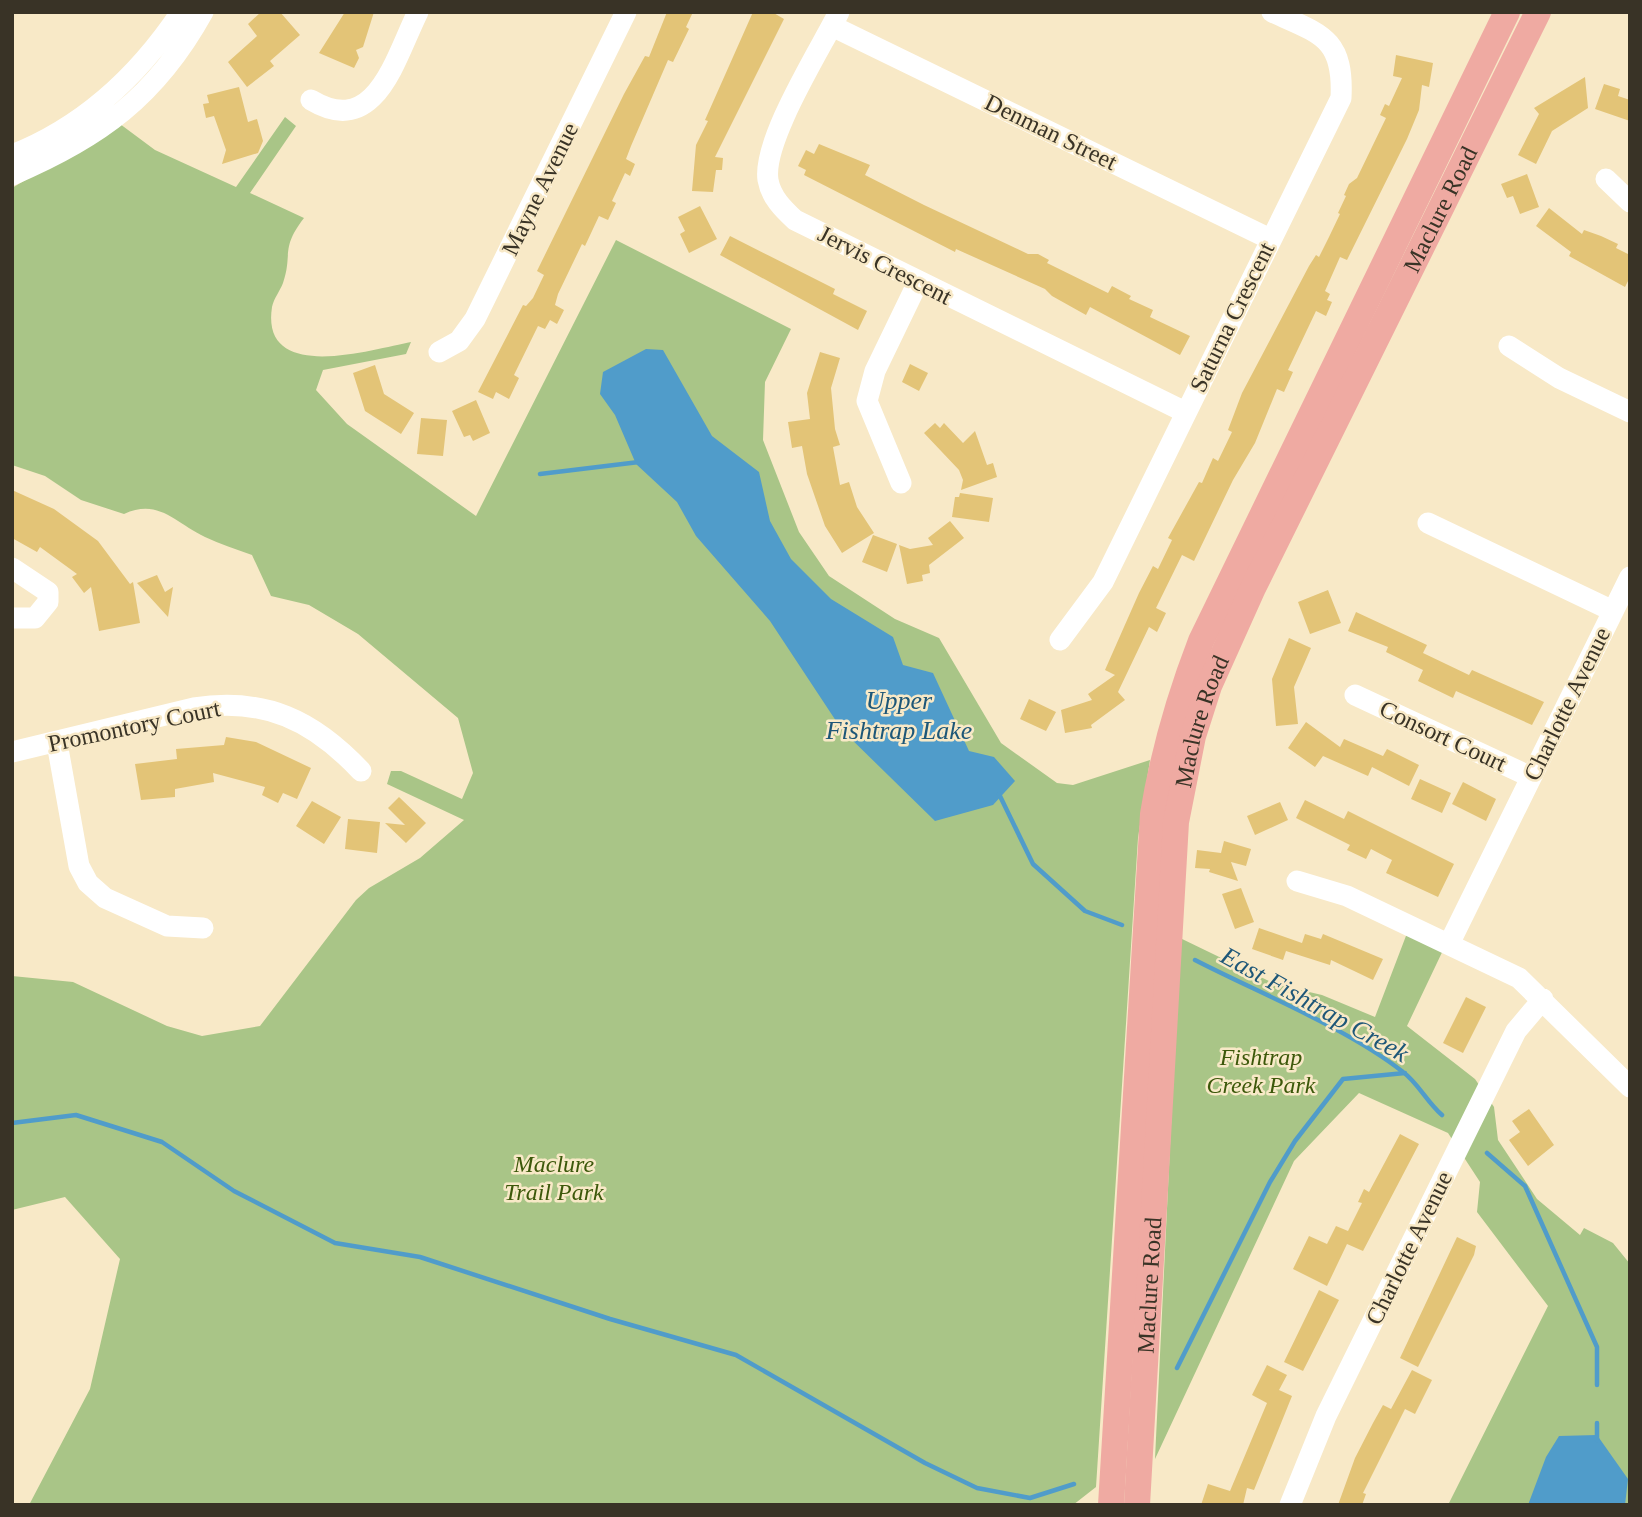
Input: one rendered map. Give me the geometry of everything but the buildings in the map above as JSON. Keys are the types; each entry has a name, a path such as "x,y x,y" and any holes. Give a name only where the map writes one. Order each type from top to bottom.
{"main road":[{"name":"Maclure Road","path":"1111,1505 1153,814 1164,751 1178,702 1201,641 1507,12"},
{"name":"Maclure Road","path":"1137,1505 1176,822 1193,736 1209,686 1253,589 1538,12"}],"street":[{"path":"12,155 45,142 104,101 156,49 181,12"},
{"path":"12,176 87,140 118,116 166,68 203,12"},
{"path":"311,100 327,109 347,112 363,106 377,94 418,12"},
{"name":"Mayne Avenue","path":"439,352 459,341 475,319 626,12"},
{"name":"Saturna Crescent","path":"1059,640 1103,582 1340,97 1342,71 1337,53 1312,30 1272,12"},
{"name":"Denman Street","path":"836,19 1270,239"},
{"name":"Jervis Crescent","path":"836,19 771,148 768,183 780,206 795,220 1185,412"},
{"path":"1606,179 1630,202"},
{"path":"901,483 867,401 875,371 918,282"},
{"path":"1509,346 1559,378 1630,412"},
{"path":"1428,523 1613,611"},
{"path":"12,568 48,592 48,602 35,618 12,618"},
{"name":"Charlotte Avenue","path":"1449,944 1630,577"},
{"name":"Consort Court","path":"1355,695 1531,777"},
{"name":"Promontory Court","path":"12,752 194,708 220,704 250,705 275,710 336,744 361,771"},
{"path":"57,743 79,866 88,883 106,898 167,926 203,928"},
{"path":"1297,881 1347,896 1519,978 1630,1087"},
{"name":"Charlotte Avenue","path":"1290,1505 1326,1416 1516,1031 1543,999"}],"green space":[{"name":"Maclure Trail Park","path":"285,117 296,126 250,193 304,218 289,245 286,273 272,307 273,331 283,346 301,354 323,356 347,355 411,342 406,354 323,370 316,390 347,424 476,516 616,240 791,329 765,382 763,440 799,532 829,576 895,619 939,638 1001,743 1057,783 1073,785 1150,760 1138,838 1096,1487 1073,1505 29,1505 90,1389 120,1259 65,1197 12,1210 12,976 73,982 167,1026 202,1036 260,1026 356,900 369,888 420,858 464,820 387,784 391,771 401,771 462,799 473,773 458,718 358,634 309,605 271,596 252,555 205,537 157,511 136,510 124,514 81,500 45,476 12,465 12,188 120,124 155,150 236,187"},
{"name":"Fishtrap Creek Park","path":"1409,928 1446,944 1407,1026 1475,1079 1494,1107 1498,1140 1537,1199 1580,1235 1584,1228 1613,1243 1630,1264 1630,1505 1448,1505 1548,1306 1477,1212 1480,1182 1448,1133 1359,1093 1294,1161 1155,1459 1180,938 1275,984 1322,995 1375,1017"}],"water":[{"name":"Upper Fishtrap Lake","path":"646,349 663,350 712,436 759,472 770,521 791,559 831,599 893,637 903,665 933,673 969,751 994,757 1015,781 993,805 935,821 842,730 770,621 696,536 677,502 636,464 615,415 600,394 603,372"},
{"path":"1597,1435 1628,1479 1625,1505 1528,1505 1546,1457 1559,1436"}],"waterway":[{"path":"540,474 639,462"},
{"name":"East Fishtrap Creek","path":"999,794 1033,864 1085,911 1122,925"},
{"name":"East Fishtrap Creek","path":"1195,960 1302,1012 1381,1056 1408,1076 1442,1115"},
{"path":"1177,1368 1270,1182 1295,1141 1343,1079 1405,1073"},
{"path":"12,1123 76,1115 162,1142 234,1191 335,1243 420,1257 610,1319 736,1355 925,1463 977,1488 1030,1498 1074,1484"},
{"name":"East Fishtrap Creek","path":"1487,1153 1525,1186 1597,1347 1597,1385"},
{"name":"East Fishtrap Creek","path":"1597,1423 1597,1440"}]}
